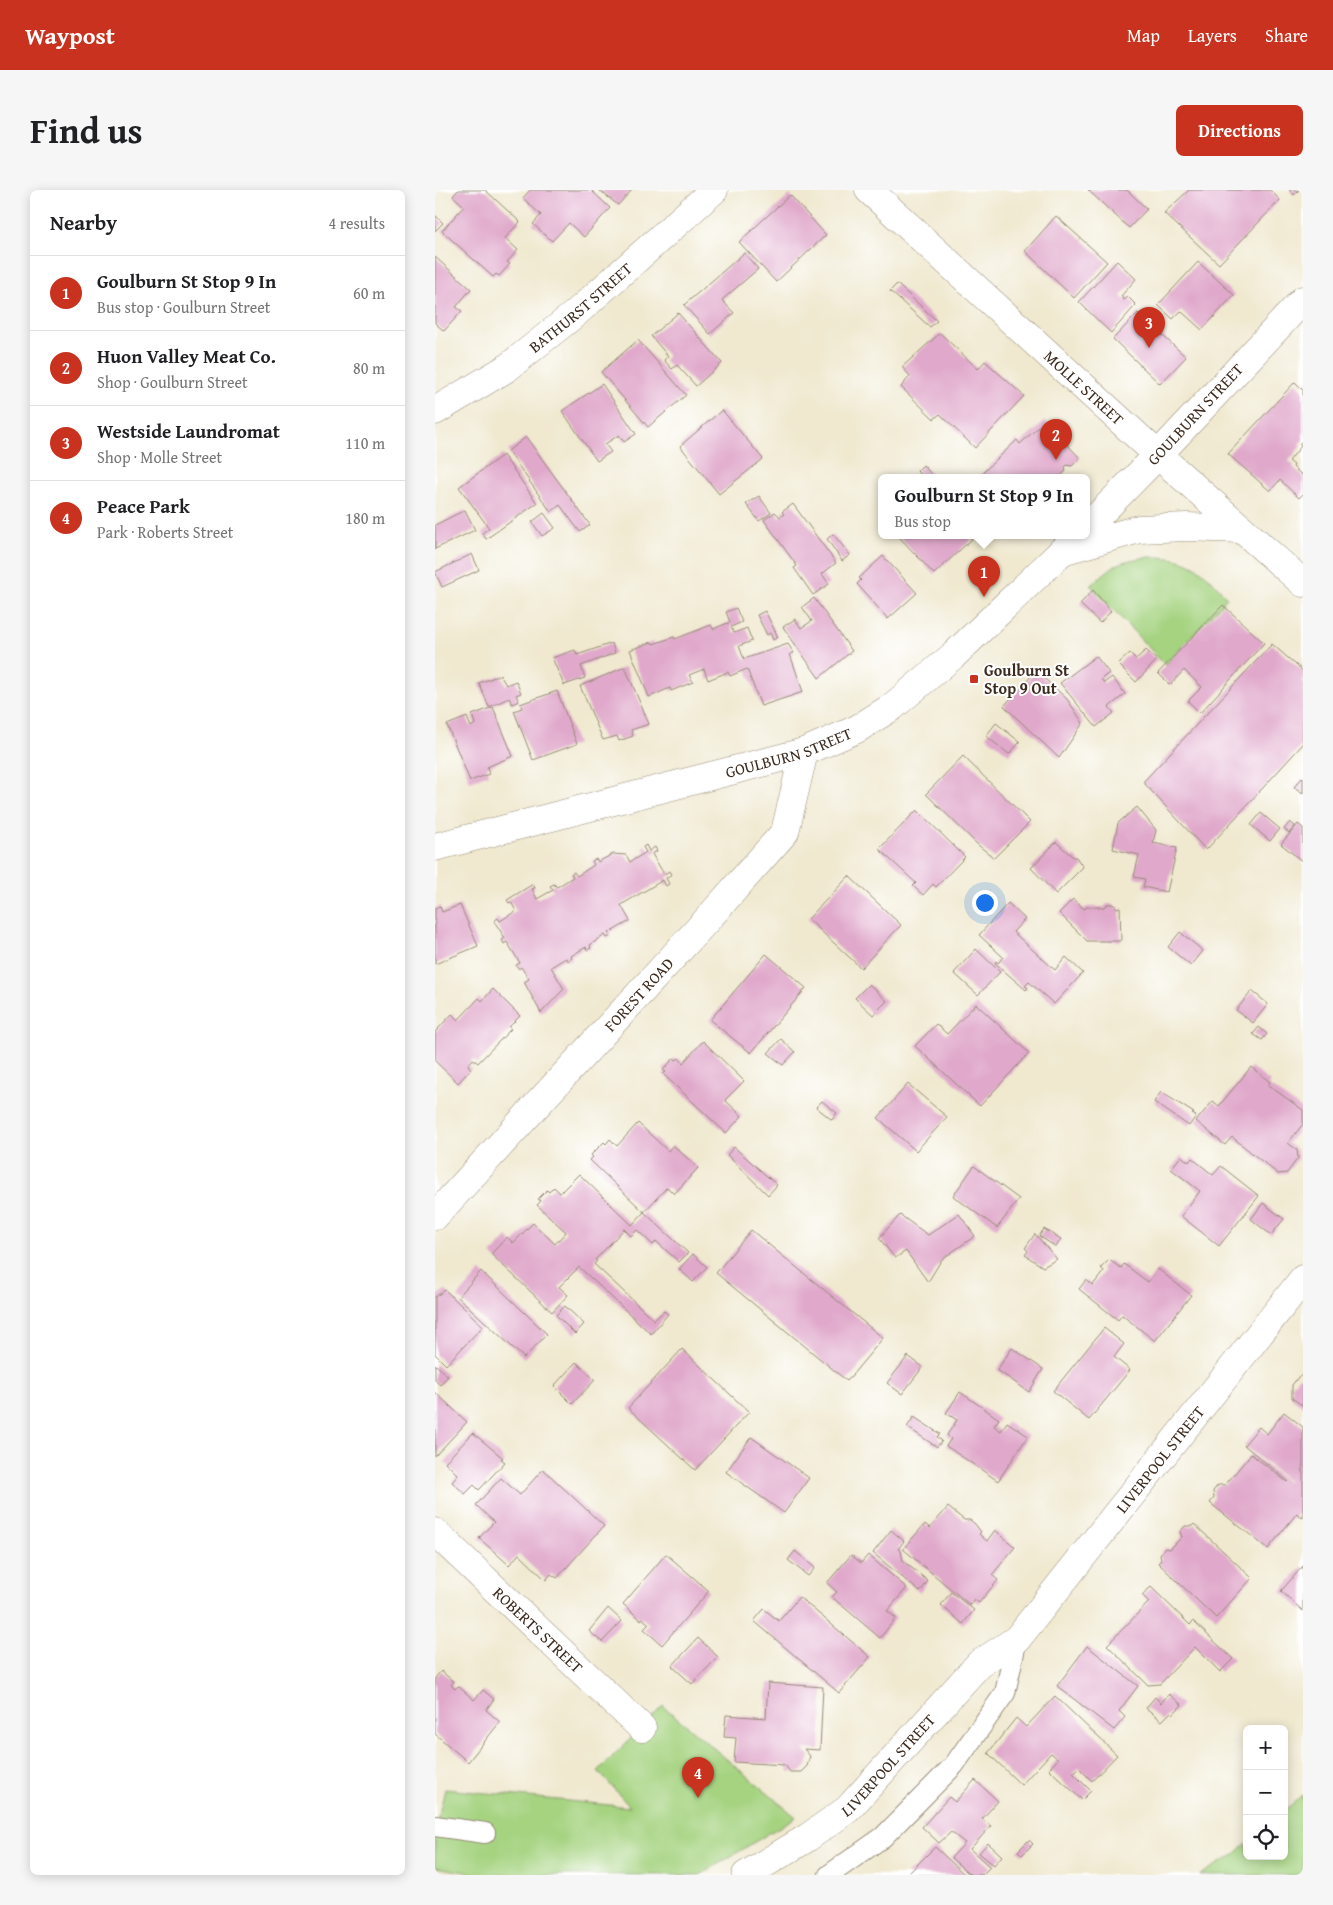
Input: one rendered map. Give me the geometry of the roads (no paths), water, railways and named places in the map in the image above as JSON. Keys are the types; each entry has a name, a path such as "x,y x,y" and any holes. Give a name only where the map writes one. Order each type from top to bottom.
{"street":[{"name":"BATHURST STREET","path":"435,411 507,368 576,313 715,190"},
{"name":"MOLLE STREET","path":"869,190 1158,455 1303,583"},
{"name":"GOULBURN STREET","path":"1090,524 1158,455 1303,300"},
{"path":"1070,544 1139,529 1187,527 1242,529"},
{"name":"GOULBURN STREET","path":"435,847 804,752 857,729 892,707 955,655 1070,544"},
{"name":"FOREST ROAD","path":"435,1216 705,922 785,832 804,752"},
{"name":"LIVERPOOL STREET","path":"746,1875 807,1838 848,1809 979,1664 1017,1639 1303,1279"},
{"name":"ROBERTS STREET","path":"435,1532 642,1728"}],"lane":[{"name":"LIVERPOOL STREET","path":"829,1875 883,1838 954,1765 1005,1693 1017,1639"},
{"path":"435,1826 485,1833"}],"place":[{"name":"Westside Laundromat","path":"1149,348"},
{"name":"Huon Valley Meat Co.","path":"1056,460"},
{"name":"Goulburn St Stop 9 In","path":"984,597"},
{"name":"Goulburn St Stop 9 Out","path":"974,679"},
{"name":"Peace Park","path":"698,1798"}]}
